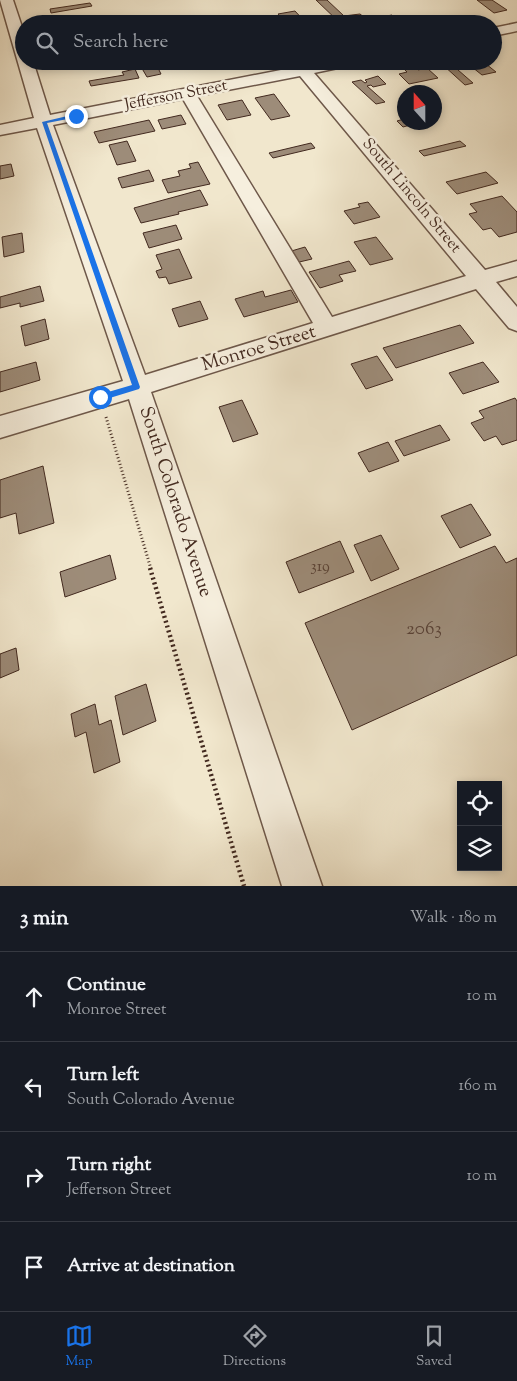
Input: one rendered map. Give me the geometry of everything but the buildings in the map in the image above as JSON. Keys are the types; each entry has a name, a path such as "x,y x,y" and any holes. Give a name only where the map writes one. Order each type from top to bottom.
{"street":[{"path":"6,0 15,28"},
{"path":"502,31 515,29"},
{"name":"South Colorado Avenue","path":"28,70 44,122 137,387 302,886"},
{"name":"Jefferson Street","path":"0,130 309,70"},
{"name":"South Lincoln Street","path":"304,71 517,322"},
{"path":"188,94 326,328"},
{"name":"Monroe Street","path":"0,427 137,387 517,268"}],"path":[{"path":"104,412 244,886"}],"route":[{"path":"76,116 44,122 137,387 100,397"}]}
